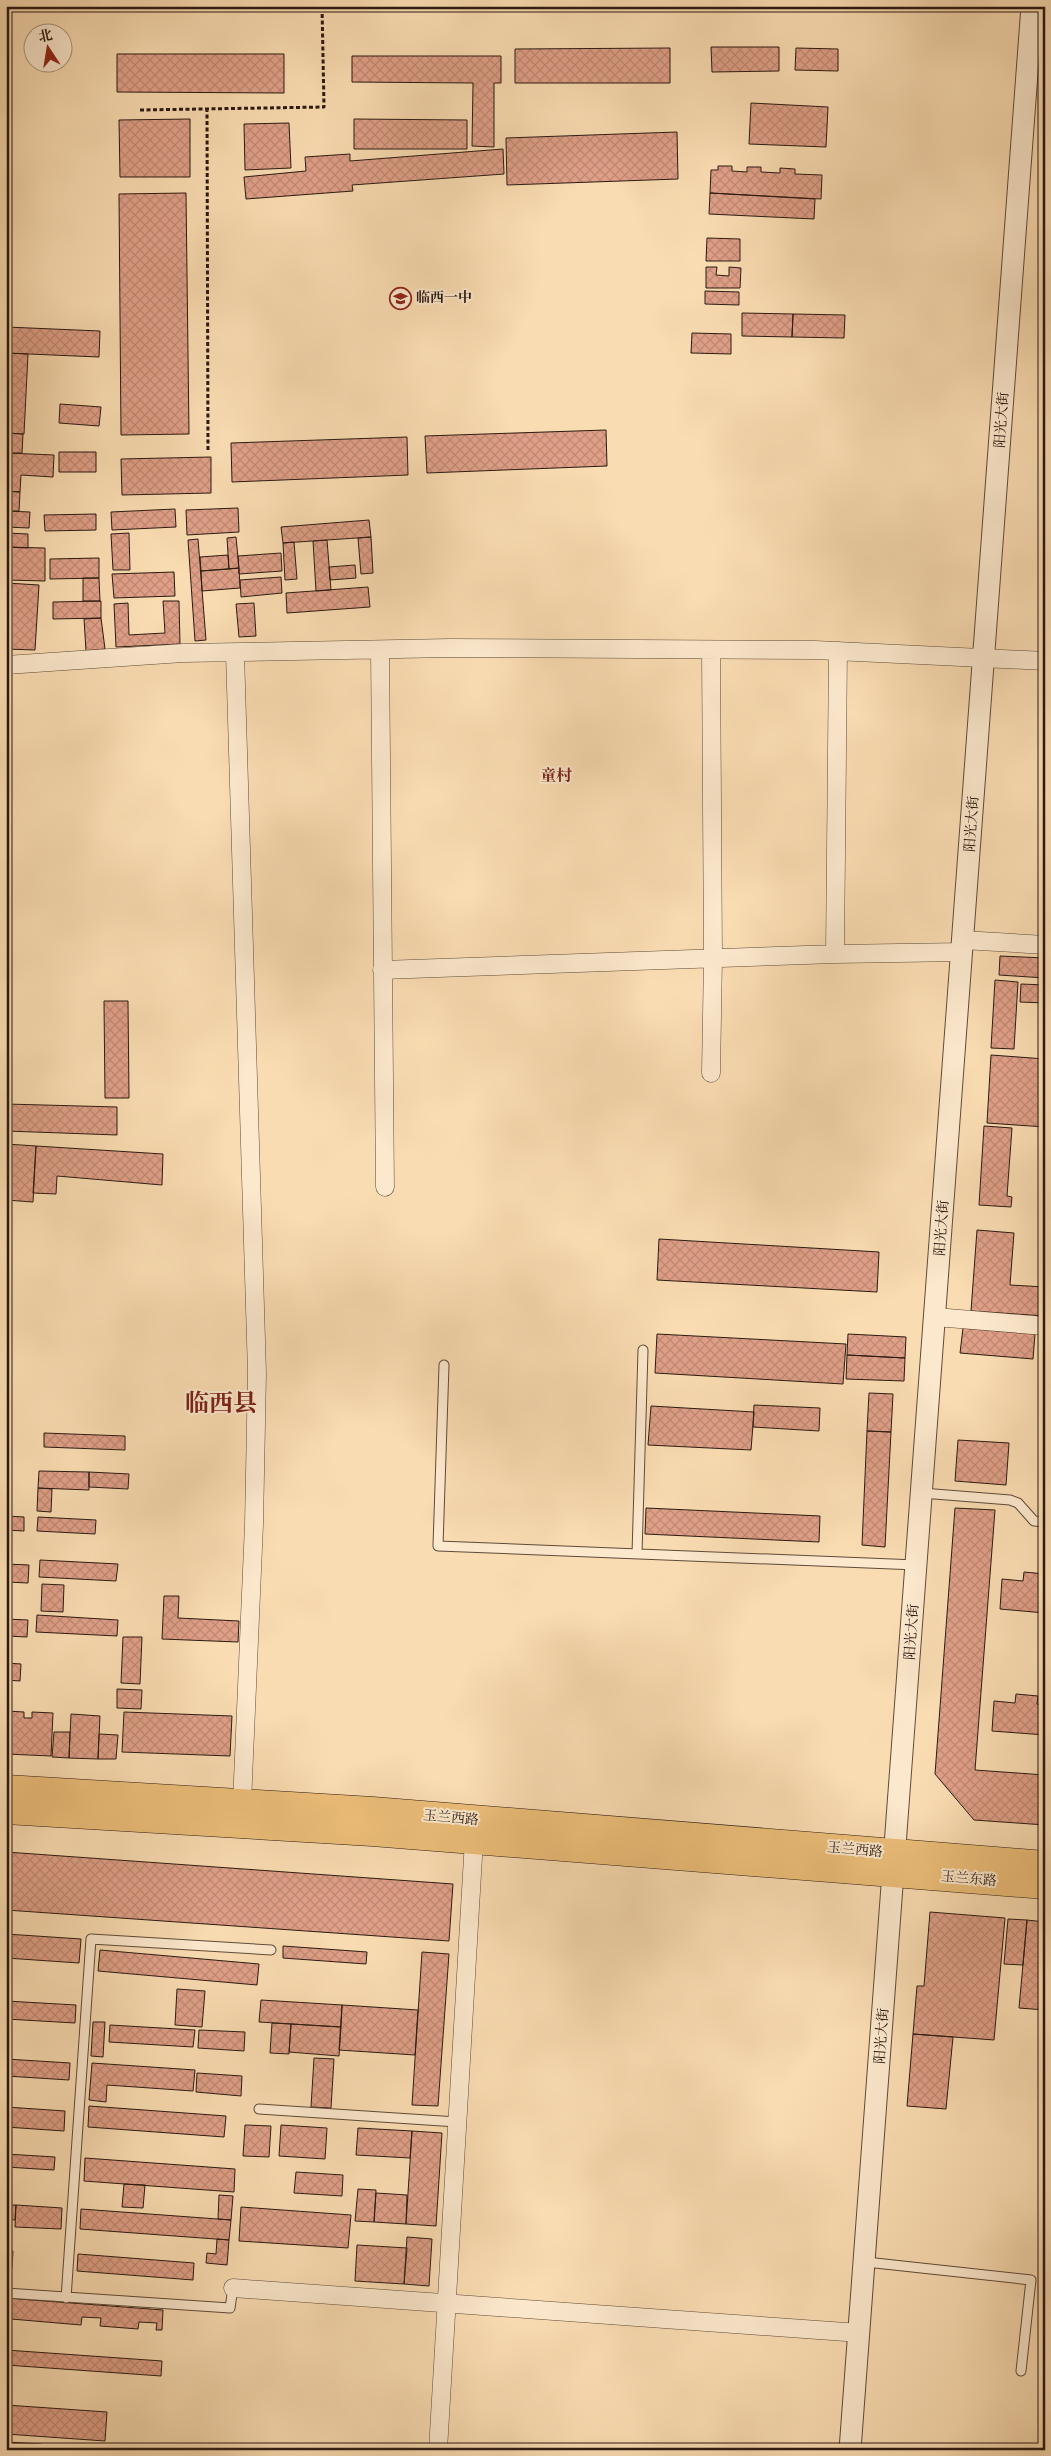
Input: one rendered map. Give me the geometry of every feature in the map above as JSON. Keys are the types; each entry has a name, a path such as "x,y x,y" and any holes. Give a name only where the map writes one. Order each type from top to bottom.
{"highway":[{"name":"玉兰西路","path":"6,1789 242,1803 895,1863"},
{"name":"玉兰西路","path":"6,1810 474,1840 895,1863"},
{"name":"玉兰东路","path":"895,1863 1045,1865"},
{"name":"玉兰东路","path":"895,1863 1045,1885"}],"street":[{"name":"阳光大街","path":"850,2450 866,2262 1032,6"},
{"path":"6,665 183,653 380,650 838,651 1045,661"},
{"path":"380,650 385,1187"},
{"path":"711,650 713,958 711,1073"},
{"path":"835,954 838,651"},
{"path":"235,653 257,1373 254,1524 242,1803"},
{"path":"382,970 835,954 963,946 1045,945"},
{"path":"936,1317 1045,1326"},
{"path":"438,2450 474,1840"},
{"path":"232,2288 860,2334"}],"lane":[{"path":"637,1554 643,1350"},
{"path":"444,1365 438,1546 917,1565"},
{"path":"922,1493 1010,1500 1018,1503 1034,1521 1045,1522"},
{"path":"66,2298 91,1939 271,1950"},
{"path":"259,2109 457,2122"},
{"path":"866,2262 1032,2280 1021,2371"},
{"path":"6,2293 230,2308 232,2288"}],"path":[{"path":"140,110 324,107 322,6"},
{"path":"207,108 208,451"}],"building":[{"path":"711,47 779,47 779,71 712,72"},
{"path":"670,48 670,83 515,83 515,49"},
{"path":"796,48 838,49 838,71 795,70"},
{"path":"117,54 284,54 284,93 117,92"},
{"path":"352,56 501,56 501,83 494,83 494,147 472,146 473,83 352,82"},
{"path":"751,103 828,107 826,147 749,144"},
{"path":"190,119 190,177 120,177 119,120"},
{"path":"354,119 467,120 467,149 354,149"},
{"path":"289,123 291,168 245,170 244,124"},
{"path":"677,132 678,179 507,185 506,138"},
{"path":"503,149 504,174 352,185 353,191 246,199 244,177 306,171 305,157 350,154 350,161"},
{"path":"718,166 732,166 732,171 747,172 747,167 761,167 761,172 780,173 780,168 795,169 795,174 822,175 821,199 710,193 711,170 718,170"},
{"path":"186,193 189,434 121,435 119,194"},
{"path":"710,193 815,199 814,219 709,214"},
{"path":"707,238 740,239 740,261 706,261"},
{"path":"706,267 717,267 716,275 729,276 729,267 741,268 740,288 706,288"},
{"path":"705,291 739,292 739,305 705,304"},
{"path":"742,313 793,314 792,337 742,336"},
{"path":"793,314 845,315 844,338 792,337"},
{"path":"6,327 100,331 99,357 6,353"},
{"path":"692,333 731,334 731,354 691,353"},
{"path":"6,353 28,354 24,434 6,433"},
{"path":"60,404 101,407 99,426 59,423"},
{"path":"606,430 607,466 427,473 425,436"},
{"path":"6,433 23,434 22,453 6,453"},
{"path":"407,437 408,475 232,482 231,443"},
{"path":"59,452 96,452 96,472 59,472"},
{"path":"6,453 54,455 53,477 21,475 20,492 6,491"},
{"path":"211,457 211,493 122,495 121,459"},
{"path":"6,491 20,492 19,511 6,511"},
{"path":"238,508 239,532 187,535 186,510"},
{"path":"175,509 176,527 112,530 111,512"},
{"path":"6,511 30,512 29,528 6,527"},
{"path":"96,514 96,530 45,531 44,515"},
{"path":"369,520 371,537 283,543 281,527"},
{"path":"6,533 28,534 28,548 6,547"},
{"path":"129,533 130,570 113,570 111,534"},
{"path":"236,537 239,568 229,569 227,538"},
{"path":"371,537 373,573 361,574 358,538"},
{"path":"198,539 206,640 195,641 188,540"},
{"path":"327,540 331,590 316,591 313,541"},
{"path":"294,542 297,579 285,580 283,543"},
{"path":"6,547 45,548 45,581 6,580"},
{"path":"281,553 282,571 239,574 238,556"},
{"path":"228,555 229,569 201,571 200,557"},
{"path":"99,558 99,578 50,579 50,559"},
{"path":"355,565 356,578 330,580 329,567"},
{"path":"239,568 240,588 202,591 201,571"},
{"path":"174,572 175,596 114,598 112,574"},
{"path":"281,577 282,593 241,597 240,580"},
{"path":"83,578 99,578 100,601 83,601"},
{"path":"6,583 39,585 35,650 6,649"},
{"path":"368,587 370,607 287,613 286,593"},
{"path":"101,601 101,618 53,619 53,602"},
{"path":"163,601 179,601 180,644 116,647 114,604 128,603 129,635 165,633"},
{"path":"254,603 256,636 239,637 236,604"},
{"path":"101,618 105,649 86,651 84,619"},
{"path":"1000,956 1045,958 1045,978 999,975"},
{"path":"995,980 1018,982 1014,1049 991,1048"},
{"path":"1021,984 1045,985 1045,1003 1020,1002"},
{"path":"104,1001 128,1001 129,1098 105,1098"},
{"path":"991,1055 1045,1059 1045,1127 987,1123"},
{"path":"6,1104 117,1107 117,1135 6,1131"},
{"path":"984,1126 1012,1128 1007,1196 1012,1197 1011,1207 979,1205"},
{"path":"6,1144 36,1146 33,1202 6,1200"},
{"path":"36,1146 163,1154 162,1185 57,1176 56,1194 33,1193"},
{"path":"977,1230 1014,1233 1010,1285 1045,1287 1045,1316 971,1311"},
{"path":"659,1239 879,1252 877,1292 657,1280"},
{"path":"963,1328 1035,1334 1033,1359 960,1353"},
{"path":"657,1334 846,1344 843,1384 655,1373"},
{"path":"848,1334 906,1337 905,1358 847,1355"},
{"path":"847,1355 905,1358 904,1381 846,1379"},
{"path":"869,1393 893,1394 891,1432 867,1431"},
{"path":"754,1405 820,1408 819,1431 753,1427"},
{"path":"651,1406 754,1412 751,1450 648,1445"},
{"path":"867,1431 891,1432 885,1547 862,1545"},
{"path":"44,1433 125,1436 125,1450 44,1447"},
{"path":"958,1440 1009,1443 1006,1485 955,1481"},
{"path":"39,1471 89,1472 89,1490 38,1488"},
{"path":"89,1472 129,1474 128,1489 89,1487"},
{"path":"38,1488 52,1489 51,1512 37,1511"},
{"path":"646,1508 820,1516 819,1542 645,1534"},
{"path":"955,1508 995,1510 975,1770 1045,1775 1045,1825 974,1820 935,1774"},
{"path":"6,1516 24,1517 24,1531 6,1530"},
{"path":"38,1517 96,1520 95,1534 37,1531"},
{"path":"40,1560 118,1564 116,1581 39,1577"},
{"path":"6,1564 29,1565 28,1583 6,1582"},
{"path":"1024,1572 1045,1574 1045,1613 1000,1609 1002,1579 1023,1581"},
{"path":"42,1584 64,1585 63,1612 41,1611"},
{"path":"164,1596 179,1596 178,1618 239,1621 238,1642 162,1639"},
{"path":"37,1615 118,1620 117,1636 36,1632"},
{"path":"6,1619 28,1620 27,1637 6,1636"},
{"path":"123,1637 142,1637 140,1684 121,1683"},
{"path":"6,1663 21,1664 20,1681 6,1680"},
{"path":"117,1689 142,1690 141,1709 117,1708"},
{"path":"1016,1694 1038,1696 1037,1704 1045,1705 1045,1735 992,1731 994,1701 1015,1703"},
{"path":"6,1711 24,1712 24,1718 32,1718 32,1712 53,1713 51,1756 6,1754"},
{"path":"124,1712 232,1716 230,1756 122,1752"},
{"path":"71,1714 100,1716 98,1759 69,1758"},
{"path":"54,1732 70,1732 69,1758 52,1757"},
{"path":"99,1734 118,1735 116,1759 98,1759"},
{"path":"6,1852 453,1884 449,1941 6,1910"},
{"path":"930,1912 1005,1918 994,2040 913,2034 917,1986 924,1986"},
{"path":"1008,1919 1027,1920 1023,1965 1004,1964"},
{"path":"1027,1920 1045,1922 1045,2010 1019,2008"},
{"path":"6,1934 81,1939 79,1963 6,1958"},
{"path":"283,1946 367,1952 366,1964 283,1958"},
{"path":"100,1950 259,1964 257,1985 98,1971"},
{"path":"422,1952 449,1954 438,2106 412,2105"},
{"path":"177,1989 205,1991 202,2027 175,2025"},
{"path":"261,2000 342,2005 341,2027 259,2022"},
{"path":"6,2001 76,2005 75,2023 6,2019"},
{"path":"342,2005 418,2010 415,2055 339,2050"},
{"path":"93,2022 105,2022 103,2057 91,2056"},
{"path":"272,2023 291,2024 289,2054 270,2053"},
{"path":"291,2024 341,2027 339,2056 289,2052"},
{"path":"110,2025 195,2030 193,2047 109,2042"},
{"path":"199,2030 245,2032 244,2051 198,2048"},
{"path":"913,2034 953,2037 946,2109 907,2106"},
{"path":"314,2058 334,2059 331,2108 311,2107"},
{"path":"6,2059 70,2063 69,2080 6,2076"},
{"path":"92,2063 195,2070 193,2091 107,2085 106,2102 89,2100"},
{"path":"197,2073 242,2076 241,2096 196,2092"},
{"path":"89,2106 226,2116 224,2137 88,2127"},
{"path":"6,2107 65,2111 64,2131 6,2127"},
{"path":"245,2125 271,2126 269,2157 243,2156"},
{"path":"281,2125 327,2128 325,2159 279,2156"},
{"path":"358,2128 412,2131 410,2158 356,2155"},
{"path":"412,2131 442,2133 436,2226 406,2224"},
{"path":"6,2154 55,2157 54,2170 6,2167"},
{"path":"85,2158 235,2169 234,2192 84,2181"},
{"path":"296,2172 343,2175 342,2196 294,2193"},
{"path":"124,2184 145,2185 143,2208 122,2207"},
{"path":"358,2189 376,2190 374,2222 355,2221"},
{"path":"376,2193 407,2195 406,2224 374,2222"},
{"path":"219,2195 233,2196 231,2220 218,2219"},
{"path":"6,2205 16,2205 15,2220 6,2219"},
{"path":"16,2205 62,2208 61,2229 15,2227"},
{"path":"241,2207 351,2215 348,2248 239,2241"},
{"path":"81,2209 231,2220 229,2240 80,2229"},
{"path":"407,2237 432,2239 429,2286 404,2284"},
{"path":"217,2239 229,2240 227,2265 206,2263 207,2253 216,2254"},
{"path":"357,2245 407,2248 404,2284 355,2281"},
{"path":"6,2251 13,2251 12,2268 6,2267"},
{"path":"78,2254 194,2263 193,2280 77,2271"},
{"path":"6,2298 163,2310 162,2330 156,2330 157,2323 139,2322 138,2329 100,2326 101,2318 82,2317 81,2325 11,2319 9,2342 6,2342"},
{"path":"6,2350 162,2361 161,2376 6,2365"},
{"path":"6,2405 107,2412 105,2441 6,2434"},
{"path":"6,2442 42,2444 42,2450 6,2450"}],"place":[{"name":"临西一中","path":"400,298"}],"district":[{"name":"童村","path":"556,777"},
{"name":"临西县","path":"221,1404"}]}
